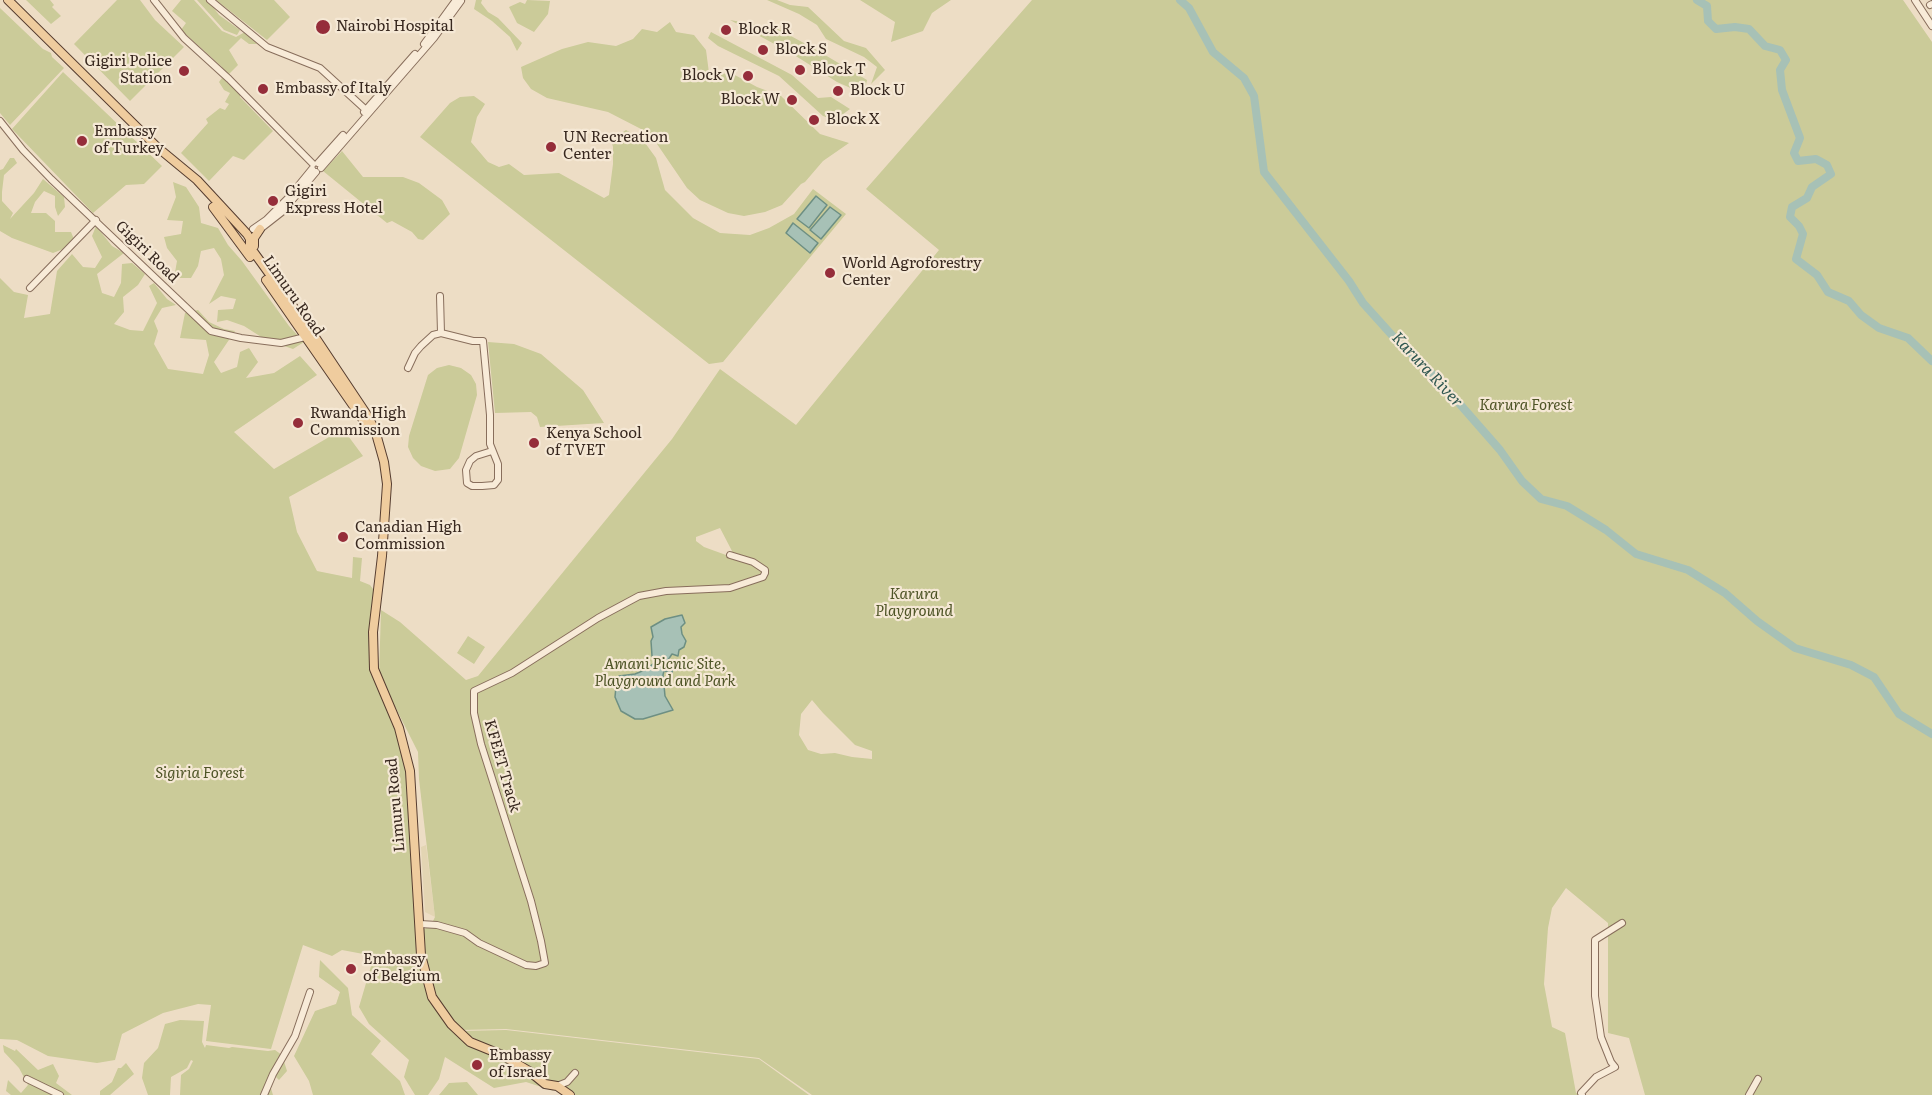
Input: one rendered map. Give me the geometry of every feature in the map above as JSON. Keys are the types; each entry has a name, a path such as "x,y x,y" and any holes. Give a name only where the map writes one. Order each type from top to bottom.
{"main road":[{"name":"Limuru Road","path":"8,0 157,147 201,185 228,216 297,318"},
{"name":"Limuru Road","path":"181,168 244,239 297,318 367,414 378,443 386,471 387,501 373,632 374,669 399,729 410,771 421,955 432,997 451,1024 470,1042 502,1055 529,1071 545,1084 557,1086 570,1095"},
{"path":"244,239 257,229"},
{"path":"257,229 254,243 272,278"}],"street":[{"path":"154,0 184,38 229,79 316,167"},
{"path":"210,0 267,47 320,68 366,110"},
{"path":"316,167 434,38 460,0"},
{"path":"257,229 282,212 316,167 460,0"},
{"path":"1915,0 1932,26"},
{"name":"Gigiri Road","path":"0,121 23,150 211,331 280,344 309,333"},
{"path":"30,288 96,220"},
{"path":"440,296 441,333"},
{"path":"408,368 415,353 433,335 441,333 473,341 483,341 492,451 498,464 499,475 494,485 472,486 467,483 466,473 472,458 492,451"},
{"name":"KFEET Track","path":"420,924 437,925 465,933 479,943 526,965 536,966 545,963 531,901 481,744 474,713 474,691 512,673 598,618 639,596 666,591 730,588 763,576 765,573 765,570 753,562 730,555"},
{"path":"1582,1095 1581,1093 1596,1077 1615,1067 1600,1037 1595,996 1594,940 1622,924"},
{"path":"264,1095 295,1036 310,992"},
{"path":"557,1086 567,1082 574,1073"},
{"path":"27,1078 60,1095"},
{"path":"1749,1095 1758,1079"}],"shaded area":[{"path":"816,196 827,205 809,228 797,219"},
{"path":"830,207 841,215 821,239 810,230"},
{"path":"793,223 818,243 810,253 786,233"},
{"path":"682,615 685,623 681,627 682,634 686,641 684,647 679,650 678,656 672,654 668,660 673,665 672,673 664,671 663,675 665,696 673,710 643,719 635,719 621,711 615,697 619,676 635,674 647,669 655,662 652,656 651,627 665,619"},
{"path":"426,845 435,917 425,912 421,847"}],"green space":[{"path":"26,0 50,0 54,5 52,7 61,16 51,24"},
{"path":"117,0 140,0 155,20 184,47 130,101 74,44"},
{"path":"181,0 194,0 222,31 236,37 245,32 257,44 249,44 241,38 229,50 238,65 229,74 181,30 186,23 172,11"},
{"path":"197,0 208,0 219,15 240,30 237,35 224,30"},
{"path":"216,0 274,0 290,17 267,40"},
{"path":"476,0 482,0 481,3 488,12 498,18 522,43 517,51 510,37 474,9"},
{"path":"527,0 550,1 548,14 534,32 517,23 509,7 520,2 525,4"},
{"path":"767,0 808,7 844,41 866,48 885,70 871,84 877,67 864,57 826,39 817,25 799,14"},
{"path":"860,0 951,0 932,13 923,31 891,42 895,22"},
{"name":"Karura Forest","path":"1032,0 1903,0 1932,42 1932,1095 1645,1095 1629,1038 1608,1033 1608,923 1566,888 1552,908 1548,928 1544,984 1552,1027 1565,1033 1576,1093 1583,1095 812,1095 759,1058 506,1029 459,1030 451,1026 554,1091 526,1082 494,1088 445,1057 439,1079 428,1095 415,1095 404,1077 409,1060 369,1024 359,1007 374,956 342,950 332,956 303,945 271,1049 206,1041 211,1005 198,1004 163,1013 122,1034 115,1060 97,1063 48,1056 17,1040 0,1039 0,278 14,292 28,295 24,318 50,314 57,271 72,254 83,267 95,268 102,257 92,236 96,226 112,246 124,253 97,274 102,293 114,297 121,283 122,264 132,263 145,274 138,285 123,297 124,312 114,324 130,330 143,331 157,303 149,286 154,283 167,299 176,305 162,308 154,321 158,331 154,344 168,369 203,374 209,355 206,340 180,338 185,313 198,310 209,322 235,331 214,362 221,373 237,367 240,352 249,348 258,362 246,378 274,373 300,356 317,375 234,432 274,469 343,429 363,456 289,497 297,532 317,571 352,578 353,557 362,558 360,581 370,585 379,597 374,673 406,750 421,932 432,923 435,917 418,752 379,675 381,610 400,622 466,680 478,676 672,439 720,369 796,425 939,250 866,189","holes":["720,528 732,551 730,555 704,547 696,541 696,537","812,700 855,745 872,751 872,759 835,753 821,754 808,750 799,735 801,714"]},
{"path":"0,8 43,49 51,53 52,57 64,68 10,125 0,113"},
{"path":"730,20 776,28 815,49 867,80 864,94 837,82 791,53"},
{"path":"670,22 676,32 694,35 706,50 709,73 733,74 757,87 781,96 820,134 849,143 823,161 782,205 765,212 744,216 728,213 700,200 687,188 657,144 641,129 608,112 547,98 531,89 523,78 521,67 562,49 588,42 616,46 633,39 642,29 657,32"},
{"path":"711,32 792,75 818,98 831,97 850,109 835,120 823,116 779,76 718,46 708,38"},
{"path":"63,72 162,166 144,184 126,185 93,213 12,129"},
{"path":"222,78 229,81 240,97 273,131 244,160 233,156 209,181 181,153 208,123 206,119 220,108 225,110 229,104 225,102 230,93 224,90 219,82"},
{"path":"474,96 485,104 477,117 471,142 488,162 499,167 509,164 524,175 559,173 604,198 609,195 613,164 611,140 626,130 643,140 656,158 665,190 693,218 720,233 750,235 769,228 794,214 813,189 846,214 723,362 709,364 420,137 450,103 460,97"},
{"path":"342,151 363,177 403,177 419,183 442,200 450,214 423,240 392,221 387,223 323,171"},
{"path":"10,158 14,158 17,163 4,175 2,201 13,213 10,219 34,193 43,179 64,197 65,207 58,216 55,196 44,191 35,202 31,213 46,213 55,221 55,232 71,232 76,244 53,253 12,238 0,231 0,170"},
{"path":"173,182 186,187 199,207 201,223 218,228 228,245 289,326 304,342 293,349 266,340 244,326 227,320 217,322 218,310 233,309 236,299 221,296 209,304 224,275 221,259 214,248 201,251 198,266 191,278 174,278 177,261 167,248 164,237 181,234 183,221 167,220 176,197"},
{"path":"488,342 514,344 541,354 583,390 604,423 540,427 537,417 531,412 495,413"},
{"path":"449,365 461,368 471,375 476,384 477,395 459,458 450,469 435,471 421,466 413,458 408,447 409,436 428,375 437,368"},
{"path":"468,636 485,647 474,664 457,653"},
{"path":"320,960 348,988 352,1015 381,1041 371,1054 400,1081 405,1095 313,1095 309,1081 294,1056 315,1011 336,1004 340,992 319,977"},
{"path":"180,1020 204,1021 202,1042 205,1048 206,1045 275,1050 282,1055 287,1071 279,1080 276,1077 269,1082 273,1095 180,1095 181,1075 189,1069 193,1061 191,1060 187,1068 171,1077 170,1095 148,1095 142,1078 144,1063 158,1048 165,1024"},
{"path":"506,1030 759,1059 809,1095 574,1095 461,1031"},
{"path":"3,1045 15,1051 16,1049 38,1070 53,1064 59,1076 56,1083 72,1095 11,1095 6,1091 8,1080 21,1093 28,1085 19,1068 4,1052"},
{"path":"126,1063 134,1074 110,1095 100,1095 100,1091 112,1082 118,1068"},
{"path":"467,1082 478,1095 439,1095 449,1083"}],"waterway":[{"name":"Karura River","path":"1180,0 1189,8 1213,52 1244,78 1254,96 1264,172 1349,281 1363,303 1399,343 1451,394 1500,450 1522,481 1541,499 1567,506 1606,530 1636,554 1688,570 1725,593 1757,621 1795,648 1851,665 1874,677 1899,714 1932,734"},
{"path":"1697,0 1707,6 1708,21 1716,29 1735,27 1749,29 1765,46 1780,50 1786,60 1780,70 1782,90 1800,138 1794,153 1798,161 1816,159 1827,165 1831,174 1812,187 1807,198 1792,207 1790,217 1803,234 1796,259 1817,275 1828,292 1849,301 1861,315 1879,328 1908,338 1932,361"}],"place":[{"name":"Nairobi Hospital","path":"323,27"},
{"name":"Block R","path":"726,30"},
{"name":"Block S","path":"763,50"},
{"name":"Block T","path":"800,70"},
{"name":"Gigiri Police Station","path":"184,71"},
{"name":"Block V","path":"748,76"},
{"name":"Embassy of Italy","path":"263,89"},
{"name":"Block U","path":"838,91"},
{"name":"Block W","path":"792,100"},
{"name":"Block X","path":"814,120"},
{"name":"Embassy of Turkey","path":"82,141"},
{"name":"UN Recreation Center","path":"551,147"},
{"name":"Gigiri Express Hotel","path":"273,201"},
{"name":"World Agroforestry Center","path":"830,273"},
{"name":"Rwanda High Commission","path":"298,423"},
{"name":"Kenya School of TVET","path":"534,443"},
{"name":"Canadian High Commission","path":"343,537"},
{"name":"Embassy of Belgium","path":"351,969"},
{"name":"Embassy of Israel","path":"477,1065"}],"park label":[{"name":"Karura Playground","path":"914,604"},
{"name":"Amani Picnic Site, Playground and Park","path":"665,674"},
{"name":"Sigiria Forest","path":"200,774"}]}
